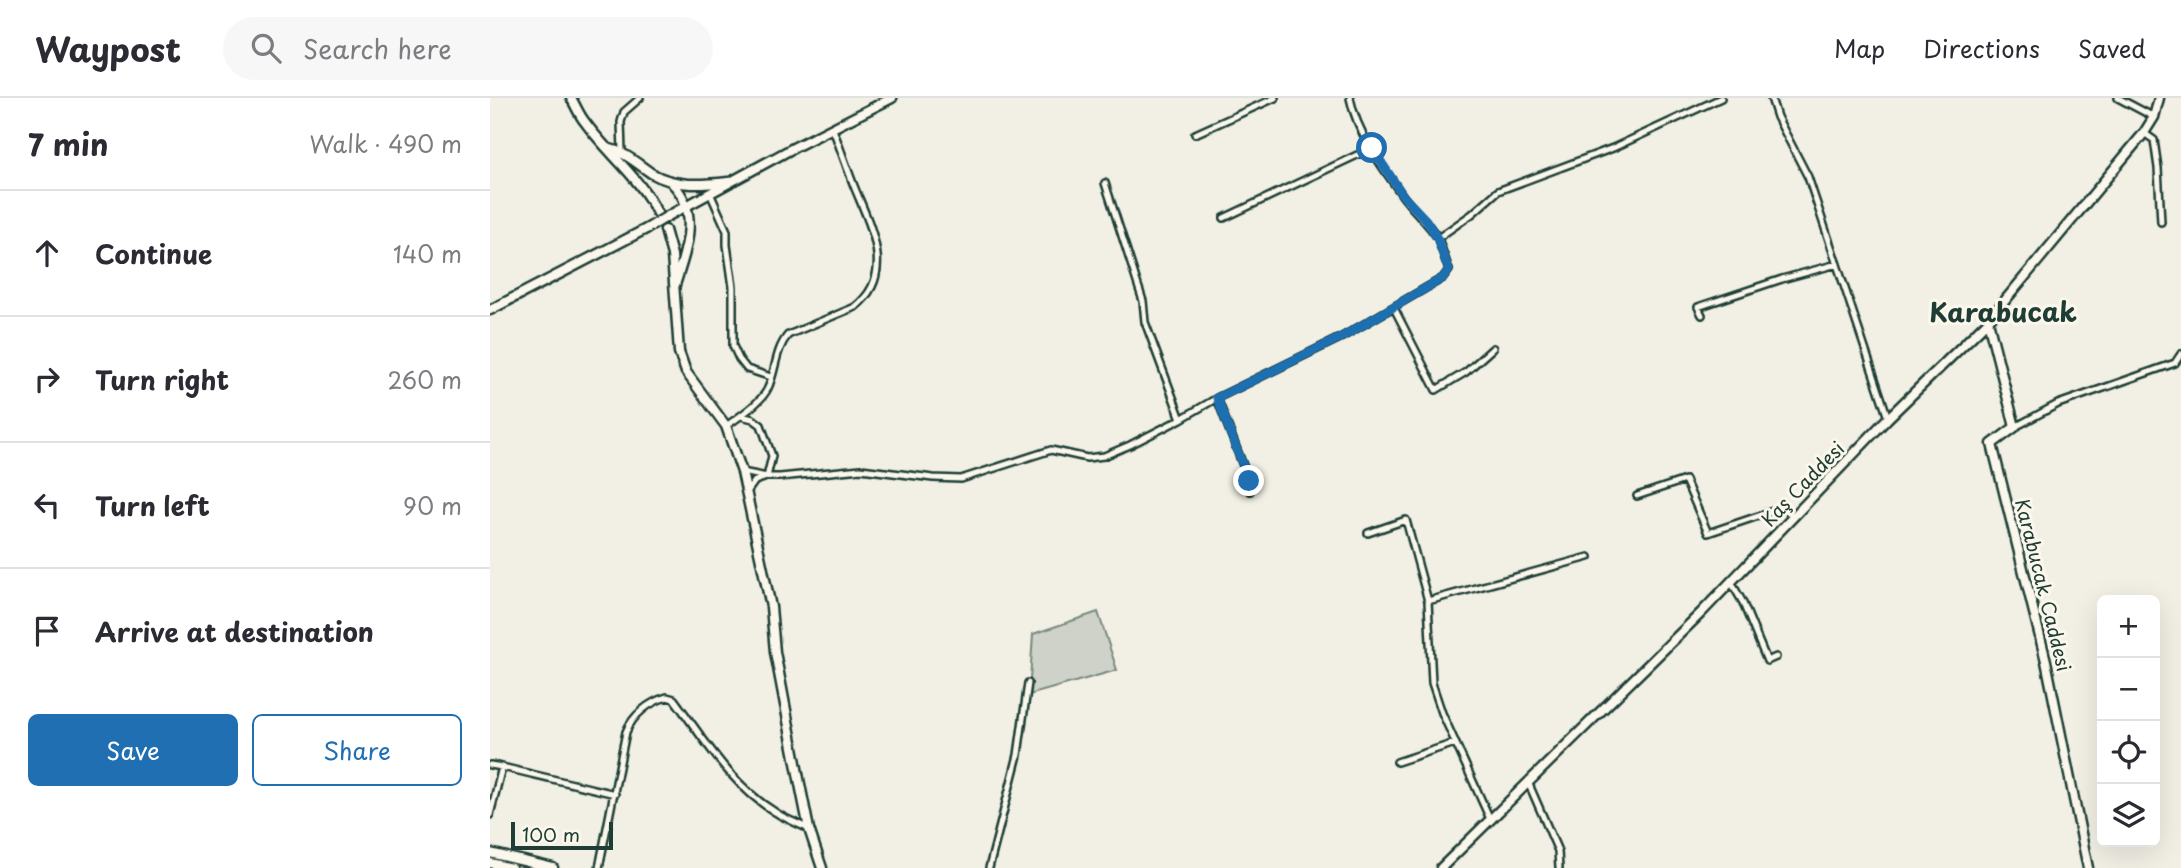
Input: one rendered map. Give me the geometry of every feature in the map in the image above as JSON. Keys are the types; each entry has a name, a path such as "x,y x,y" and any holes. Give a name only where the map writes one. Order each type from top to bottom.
{"street":[{"path":"571,98 584,121 643,188 657,213"},
{"path":"622,151 621,122 624,113 640,98"},
{"path":"490,310 892,98"},
{"path":"1195,134 1275,98"},
{"path":"742,472 767,477 816,475 861,469 961,479 1051,450 1087,457 1104,456 1342,337 1443,278 1449,270 1437,238 1426,220 1404,197 1365,137 1350,98"},
{"path":"1437,238 1472,214 1498,191 1613,148 1721,98"},
{"path":"1771,98 1777,117 1808,177 1888,418"},
{"path":"2118,98 2154,117"},
{"name":"Kaş Caddesi","path":"1441,868 1731,582 1888,418 1988,321 2144,133 2154,117 2159,98"},
{"path":"726,426 741,416 768,390 782,343 788,335 855,307 863,301 874,285 878,265 875,236 847,169 834,129"},
{"path":"2144,133 2154,140 2161,222"},
{"path":"607,148 622,151 653,174 670,181 687,185 732,181"},
{"path":"1224,218 1372,148"},
{"path":"670,181 680,190 690,217 674,292"},
{"path":"1105,183 1143,301 1145,322 1181,419"},
{"path":"710,193 727,231 733,287 733,346 747,369 771,377"},
{"path":"665,230 672,255 679,352 686,372 726,426 747,492 771,607 775,652 809,829 822,868"},
{"path":"1702,315 1699,307 1837,264"},
{"path":"1394,307 1436,390 1466,372 1493,348"},
{"path":"1988,321 2015,426 2058,404 2175,363 2181,354"},
{"path":"1217,398 1249,481 1250,491"},
{"path":"741,416 753,419 761,425 772,456 767,477"},
{"name":"Karabucak Caddesi","path":"2015,426 1993,444 2046,660 2088,868"},
{"path":"747,492 755,481 767,477"},
{"path":"1637,496 1685,480 1708,533 1779,509 1786,509 1793,517"},
{"path":"1368,533 1406,520 1428,601 1432,683 1442,713 1490,819"},
{"path":"1428,601 1589,556"},
{"path":"1731,582 1742,601 1767,661 1776,657"},
{"path":"989,868 1018,755 1028,683"},
{"path":"599,868 629,724 644,708 667,697 674,699 719,761 757,799 776,813 809,829"},
{"path":"1397,762 1455,743"},
{"path":"490,765 615,793"},
{"path":"490,815 502,767"},
{"path":"1528,782 1558,851 1559,868"},
{"path":"490,853 553,868"},
{"path":"490,863 511,868"}],"shaded area":[{"path":"1098,612 1117,670 1029,695 1033,634"}],"district":[{"name":"Karabucak","path":"2003,313"}],"route":[{"path":"1249,481 1217,398 1342,337 1443,278 1449,270 1437,238 1426,220 1404,197 1372,148"}]}
